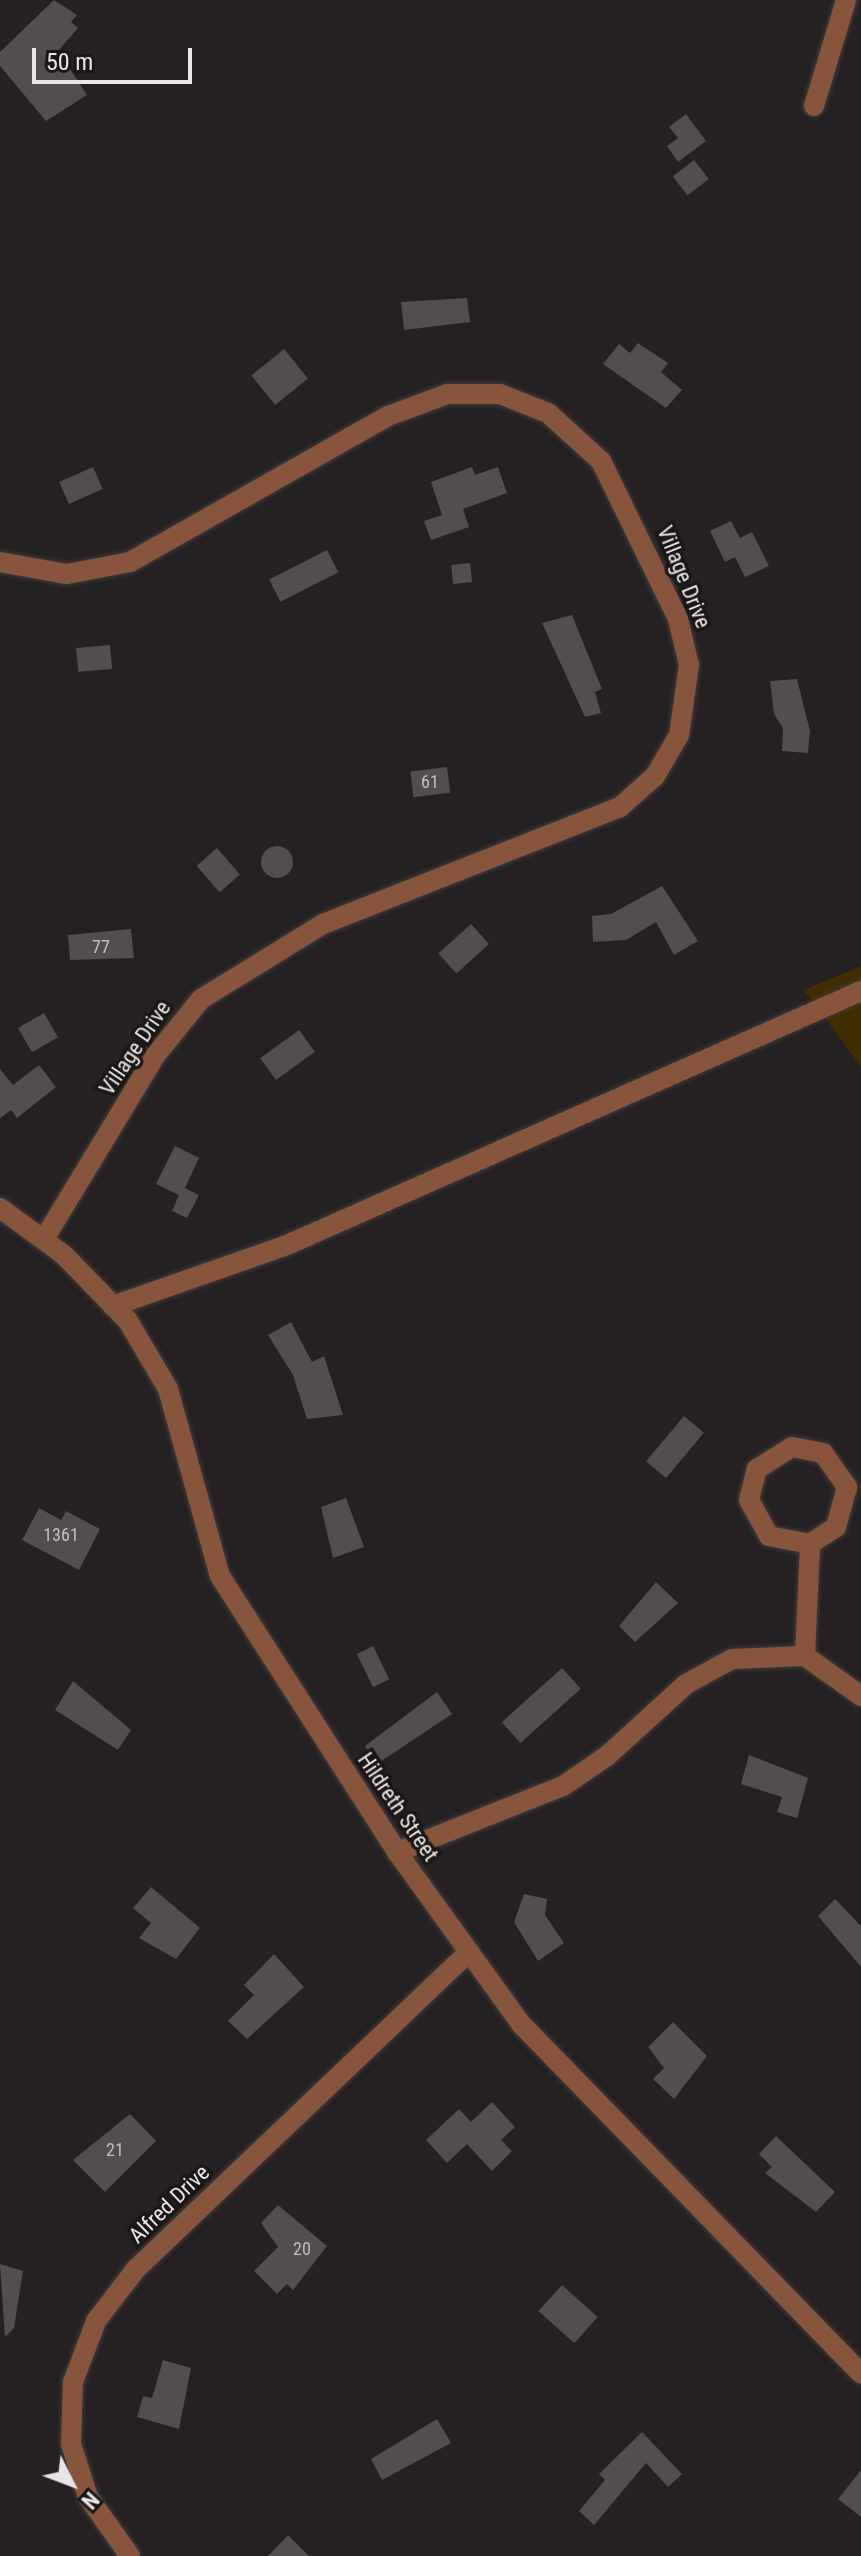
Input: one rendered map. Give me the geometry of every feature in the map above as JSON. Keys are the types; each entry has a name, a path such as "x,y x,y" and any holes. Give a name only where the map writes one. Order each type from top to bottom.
{"street":[{"path":"814,106 846,0"},
{"name":"Village Drive","path":"0,562 67,574 130,562 388,416 447,394 500,394 555,418 601,461 678,619 689,665 686,712 674,745 655,776 620,807 323,924 201,999 155,1056 44,1239"},
{"path":"113,1306 287,1245 861,991"},
{"name":"Hildreth Street","path":"0,1208 44,1239 113,1306 168,1389 220,1576 397,1852 522,2025 861,2373"},
{"path":"792,1447 823,1453 847,1487 836,1527 810,1544 769,1536 749,1500 757,1469 792,1447"},
{"path":"805,1656 813,1596 810,1544"},
{"path":"397,1852 563,1786 709,1667 757,1653 805,1656 861,1696"},
{"name":"Alfred Drive","path":"130,2556 88,2497 71,2444 73,2382 96,2321 136,2269 469,1952"}],"shaded area":[{"path":"861,966 861,1066 804,990"}],"building":[{"path":"54,0 77,15 71,22 78,28 58,51 87,95 46,121 0,66 0,52"},
{"path":"686,114 706,141 678,162 667,146 678,138 669,127"},
{"path":"694,160 709,179 687,196 673,177"},
{"path":"467,298 470,322 404,330 401,302"},
{"path":"638,343 668,363 661,372 682,390 666,408 603,364 619,344 630,353"},
{"path":"284,349 308,379 275,405 251,375"},
{"path":"93,467 103,489 69,504 59,482"},
{"path":"472,467 475,475 498,467 507,493 463,509 469,527 431,540 424,521 442,515 431,482"},
{"path":"731,521 740,538 752,532 769,566 745,577 735,557 725,562 710,531"},
{"path":"327,550 338,572 280,602 269,580"},
{"path":"470,563 472,582 453,584 451,565"},
{"path":"572,615 602,689 595,692 601,713 585,717 542,623"},
{"path":"110,645 112,669 78,672 76,648"},
{"path":"797,679 810,731 808,753 782,751 783,728 774,714 770,681"},
{"path":"447,767 450,793 413,797 410,772"},
{"path":"277,846 288,851 293,862 288,873 277,878 266,873 261,862 266,851"},
{"path":"217,848 240,874 220,892 197,866"},
{"path":"662,886 698,941 674,955 656,922 626,940 593,942 592,916 611,914"},
{"path":"471,924 489,944 456,974 438,953"},
{"path":"131,929 134,958 70,960 68,935"},
{"path":"44,1013 58,1037 32,1052 18,1028"},
{"path":"299,1030 315,1052 276,1080 260,1058"},
{"path":"39,1065 56,1087 17,1118 11,1110 0,1118 0,1069 13,1085"},
{"path":"175,1146 199,1158 185,1188 199,1195 187,1218 172,1211 179,1195 156,1184"},
{"path":"291,1322 312,1362 324,1356 343,1415 307,1419 293,1375 268,1335"},
{"path":"684,1416 704,1433 666,1478 646,1461"},
{"path":"346,1498 364,1547 333,1558 321,1507"},
{"path":"39,1508 61,1520 66,1511 100,1529 79,1570 22,1540"},
{"path":"656,1582 678,1603 635,1642 619,1626"},
{"path":"373,1646 389,1679 373,1687 357,1654"},
{"path":"562,1668 581,1689 521,1743 502,1722"},
{"path":"73,1681 131,1730 118,1750 55,1710"},
{"path":"437,1692 452,1714 377,1764 365,1746"},
{"path":"749,1755 808,1778 797,1818 777,1812 782,1797 741,1784"},
{"path":"151,1887 200,1928 176,1959 139,1938 151,1923 133,1908"},
{"path":"524,1894 547,1899 545,1915 564,1943 538,1961 514,1922"},
{"path":"835,1899 861,1926 861,1967 818,1916"},
{"path":"274,1954 304,1987 247,2039 228,2021 254,1995 244,1985"},
{"path":"673,2022 707,2056 674,2099 653,2079 664,2068 648,2047"},
{"path":"492,2102 515,2127 501,2140 512,2151 492,2171 467,2144 447,2163 426,2140 459,2109 471,2122"},
{"path":"130,2114 156,2141 105,2192 73,2160"},
{"path":"776,2136 835,2192 816,2212 765,2173 772,2167 759,2154"},
{"path":"278,2205 327,2246 293,2290 287,2284 277,2294 254,2271 278,2247 261,2223"},
{"path":"0,2264 23,2271 14,2328 5,2337"},
{"path":"562,2285 598,2317 574,2343 539,2311"},
{"path":"163,2360 191,2368 179,2429 137,2417 143,2396 152,2398"},
{"path":"437,2419 451,2443 382,2480 371,2459"},
{"path":"642,2432 682,2474 668,2487 646,2463 594,2525 579,2511 605,2480 599,2474"},
{"path":"861,2470 861,2517 838,2499"},
{"path":"288,2535 309,2556 268,2556"}]}
